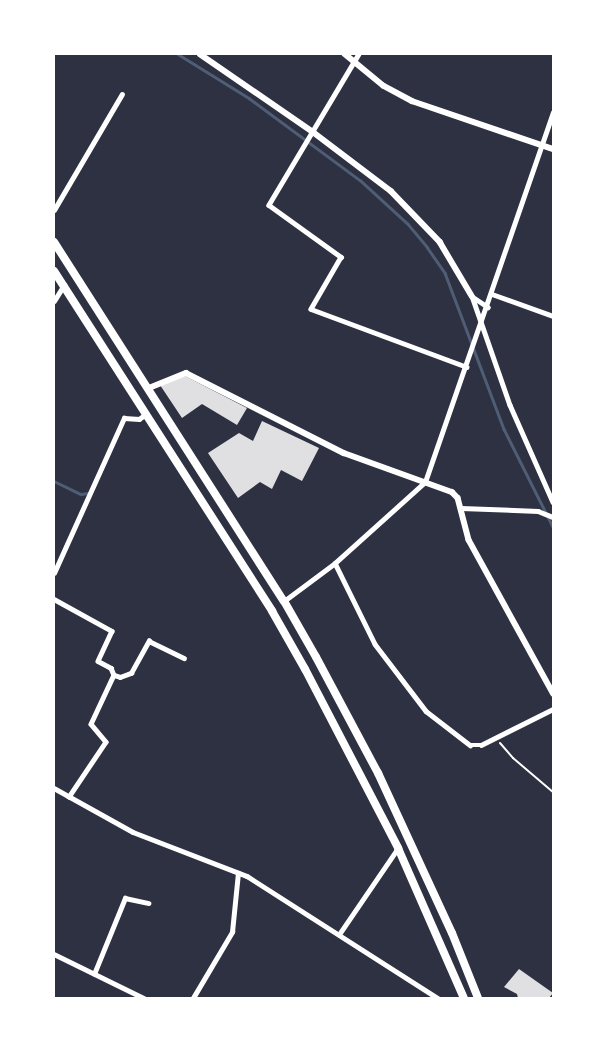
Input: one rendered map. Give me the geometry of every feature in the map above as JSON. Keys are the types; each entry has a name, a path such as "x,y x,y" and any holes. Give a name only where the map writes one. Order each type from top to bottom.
{"highway":[{"path":"54,242 284,601 378,773 452,933 478,998"},
{"path":"54,271 272,611 398,848 464,998"}],"street":[{"path":"201,54 313,132 391,191 440,242 472,296 481,327 510,405 553,502"},
{"path":"345,54 384,86 412,101 553,149"},
{"path":"358,54 356,63 269,205 341,257 311,309 467,367"},
{"path":"54,210 122,94"},
{"path":"284,601 335,564 425,482 488,307 553,113"},
{"path":"54,301 64,285"},
{"path":"492,294 553,316"},
{"path":"472,296 488,307"},
{"path":"149,388 186,373 344,453 452,492 461,508 469,540 553,693"},
{"path":"54,572 124,418 139,419 147,414"},
{"path":"461,508 538,511 553,517"},
{"path":"335,564 370,636 426,712 470,745 481,745 553,709"},
{"path":"54,599 112,631 98,661 112,668 114,675 91,724 106,742 69,797"},
{"path":"114,675 120,677 131,673 149,641 184,658"},
{"path":"54,788 133,832 238,872 340,933 438,998"},
{"path":"340,933 398,848"},
{"path":"193,998 232,932 238,872"},
{"path":"94,974 125,898 148,903"},
{"path":"54,954 144,998"}],"path":[{"path":"495,737 513,758 553,792"}],"building":[{"path":"185,376 247,408 237,425 202,404 182,418 160,385"},
{"path":"262,421 319,448 302,481 281,470 272,489 260,482 238,498 208,453 239,433 253,441"},
{"path":"519,969 553,993 549,998 518,998 517,994 504,987"}],"waterway":[{"path":"178,54 249,98 360,180 408,224 427,247 445,273 504,429 553,527"},
{"path":"54,481 81,494 88,493"}]}
